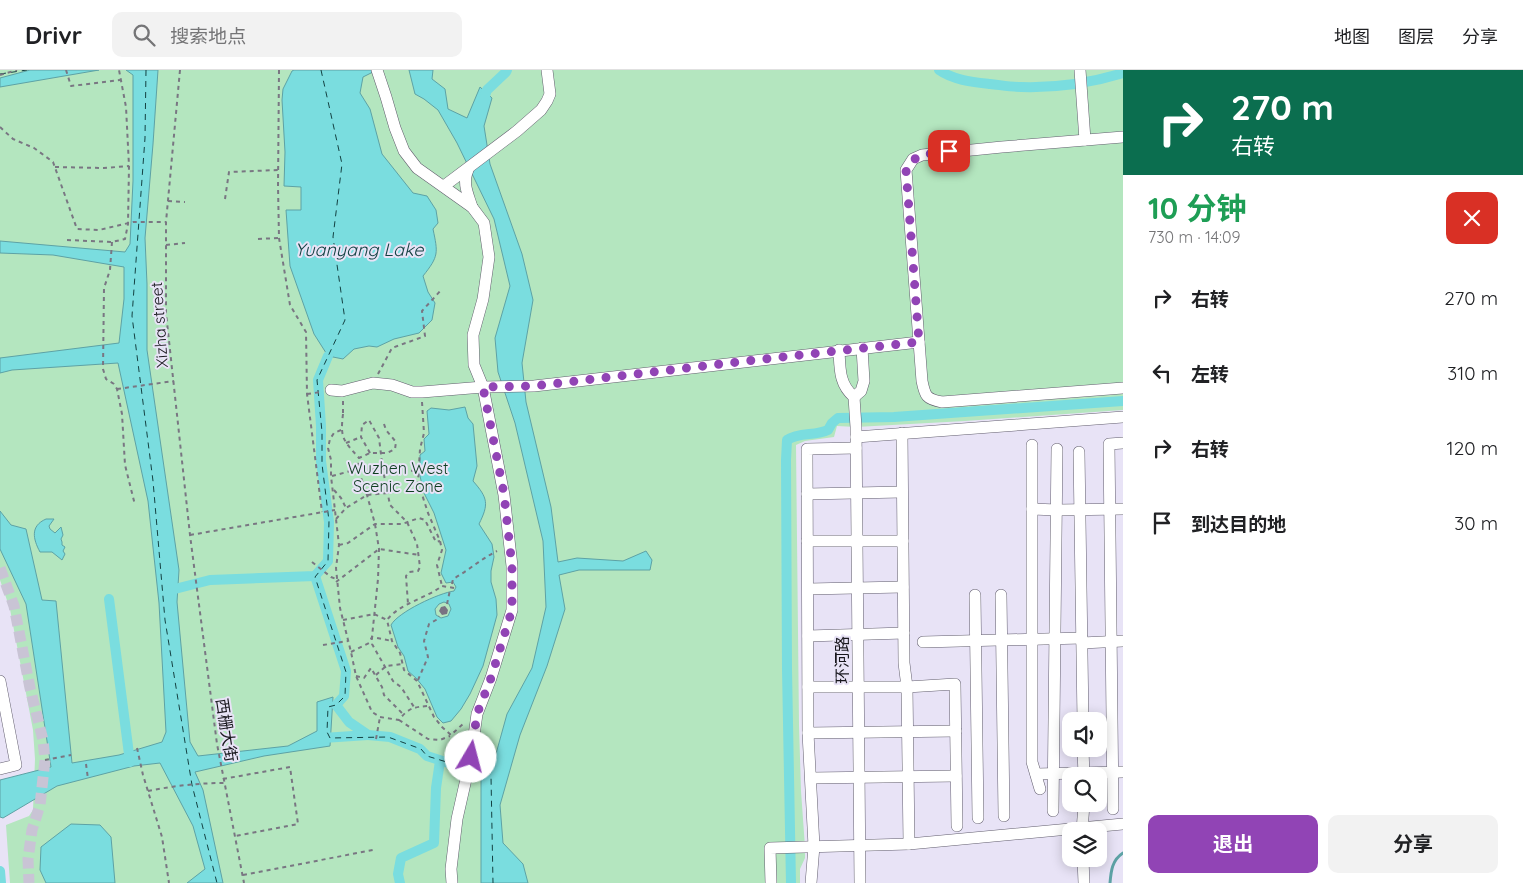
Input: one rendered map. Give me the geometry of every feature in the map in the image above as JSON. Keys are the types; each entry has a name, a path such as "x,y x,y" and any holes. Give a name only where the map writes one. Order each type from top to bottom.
{"street":[{"path":"444,186 468,170 531,120 547,101 550,91 547,70"},
{"path":"1080,70 1085,140"},
{"path":"378,74 394,128 404,151 417,168 472,206"},
{"path":"1123,137 949,151 922,155 913,160 906,170 924,393 931,400 942,402 1123,388"},
{"path":"452,883 451,869 458,819 471,757 477,714 491,678 512,610 512,566 504,494 483,387 474,365 473,335 483,299 488,256 484,224 472,206 465,183 468,170"},
{"path":"337,390 373,383 392,385 412,392 483,387 534,386 919,342"},
{"path":"839,350 840,376 848,391 854,397 861,390 864,381 862,348"},
{"name":"环河路","path":"854,397 857,493 860,883"},
{"path":"811,883 814,846 808,733 807,449 856,437 1123,417"},
{"path":"902,433 904,663 907,686 909,844"},
{"path":"1113,809 1118,772 1117,642 1110,510 1109,444 1123,443"},
{"path":"1032,445 1032,762 1040,789"},
{"path":"1053,811 1057,449"},
{"path":"1079,452 1083,712"},
{"path":"807,494 902,492"},
{"path":"1032,509 1123,509"},
{"path":"807,541 903,541"},
{"path":"808,589 904,587"},
{"path":"975,595 978,818"},
{"path":"1001,595 1004,816"},
{"path":"808,636 904,633"},
{"path":"923,642 1055,639 1117,642"},
{"path":"0,681 16,764 0,769"},
{"path":"808,688 955,684 957,826"},
{"path":"808,733 956,730"},
{"path":"1036,774 1062,774"},
{"path":"811,778 956,776"},
{"path":"1107,826 1123,824"},
{"path":"771,883 770,848 909,844 1062,831"},
{"path":"1084,867 1084,883"}],"path":[{"path":"0,75 17,70"},
{"path":"66,70 71,86 120,80"},
{"path":"67,240 112,242 125,239 128,224 129,166 126,107 118,70"},
{"name":"Xizha street","path":"180,70 166,222 166,313 195,578"},
{"path":"279,70 279,238 290,305 306,332 307,394 322,512"},
{"path":"0,127 13,138 34,148 53,162 77,229 99,230 134,222 166,222"},
{"path":"55,167 104,168 129,166"},
{"path":"225,199 229,172 278,170"},
{"path":"168,201 185,202"},
{"path":"258,239 279,238"},
{"path":"112,242 110,270 104,288 103,369 106,379 114,384 117,389 122,414 125,465 135,505"},
{"path":"166,245 185,243"},
{"path":"373,383 392,348 425,336 422,311 442,289"},
{"path":"117,389 174,382"},
{"path":"307,394 337,390 343,415 341,430 346,443 359,458 358,469 375,524 379,549 372,644 394,681 401,687 414,707"},
{"path":"422,392 424,433 420,449 418,482 424,504 440,541 442,550 437,564 442,586"},
{"path":"370,453 362,437 362,426 370,420 379,438 390,505 407,522 417,544 420,566 418,571 410,572 406,576 408,604"},
{"path":"359,458 370,453 387,453 395,450 396,442 386,430 384,424"},
{"path":"341,430 334,433 328,448 331,460 333,510 339,545 336,580 356,676 372,712 380,718 399,720 428,739 440,740 451,735 459,726 477,714"},
{"path":"346,443 362,437"},
{"path":"331,476 358,469 419,470"},
{"path":"333,490 341,498 346,508"},
{"path":"336,519 346,508 367,495 388,493"},
{"path":"190,535 333,510"},
{"path":"339,545 348,543 375,524 402,524 419,518 425,520 436,542 440,541"},
{"path":"336,580 379,549 419,555"},
{"path":"452,584 454,579 472,568 480,560 497,551"},
{"path":"312,562 336,580"},
{"name":"西栅大街","path":"195,578 217,744 244,883"},
{"path":"387,620 393,613 442,586 454,588"},
{"path":"447,604 450,590"},
{"path":"343,620 374,614 387,620"},
{"path":"418,680 428,657 424,641 429,624 439,616"},
{"path":"387,620 392,641 400,653 404,670 417,681 428,706 442,727 451,735"},
{"path":"372,638 392,641"},
{"path":"352,652 369,643 372,638"},
{"path":"323,645 348,641"},
{"path":"376,675 386,666 402,664"},
{"path":"356,676 364,678 371,668 382,687 384,695 403,714"},
{"path":"399,720 403,714 414,707 428,706"},
{"path":"376,739 380,718"},
{"path":"137,748 143,775 162,837 169,883"},
{"path":"45,760 71,755"},
{"path":"86,764 88,779"},
{"path":"223,779 290,767 298,824 235,836"},
{"path":"148,791 199,783 224,783"},
{"path":"242,875 373,850"}],"green space":[{"name":"Wuzhen West Scenic Zone","path":"0,70 1123,70 1123,410 965,421 856,427 837,426 834,437 805,441 796,445 799,725 805,847 805,858 800,869 800,883 10,883 6,825 29,816 33,810 35,759 33,730 10,609 0,580"}],"water":[{"path":"30,70 99,70 0,87 0,78"},
{"path":"126,70 158,70 145,238 147,350 179,570 177,602 190,742 198,756 288,746 317,731 317,702 333,697 330,746 264,756 195,772 203,790 223,883 187,883 205,869 193,826 160,763 134,766 57,786 3,818 0,817 0,780 51,767 26,604 0,549 0,511 11,525 26,529 42,600 56,601 72,763 119,755 162,742 166,732 159,603 148,501 118,363 12,370 0,373 0,358 119,343 124,299 124,267 53,255 0,253 0,241 125,252 130,244 133,181 133,75"},
{"name":"Yuanyang Lake","path":"294,70 377,70 363,77 360,93 370,109 382,154 413,193 427,196 436,210 438,223 433,229 436,254 435,259 423,276 428,292 435,303 432,320 419,333 394,339 377,347 369,346 354,349 343,359 328,356 314,334 290,266 286,210 301,210 301,187 284,186 285,152 282,100 283,89"},
{"path":"409,70 433,70 432,79 445,89 448,109 467,118 480,87 492,98 484,126 490,164 522,254 533,300 522,363 526,402 551,507 558,562 577,558 623,561 646,551 652,560 650,570 579,570 559,575 565,609 547,666 520,735 500,805 503,843 523,864 528,883 481,883 481,777 494,761 507,714 532,668 546,607 543,541 515,423 498,372 495,338 510,286 494,219 457,143 438,110 415,94"},
{"path":"465,407 468,418 473,424 477,466 473,481 482,492 485,501 484,511 479,524 492,544 494,557 491,582 496,599 497,615 483,666 470,694 451,721 443,723 437,717 425,689 408,671 391,625 410,609 429,599 454,591 456,587 453,582 446,583 441,573 446,550 434,513 424,493 420,476 420,455 425,451 424,439 429,434 427,411 431,408 449,410","holes":["444,602 449,604 451,609 448,616 441,618 436,615 435,609 439,604"]},
{"path":"46,519 54,519 49,526 55,533 61,527 63,535 61,539 62,545 65,547 63,551 65,554 62,560 52,552 40,552 38,547 34,533 35,529 37,525"},
{"path":"71,824 100,825 111,837 115,883 46,883 40,870 41,847"}],"building":[{"path":"445,606 448,610 447,614 442,615 439,611 441,607"}],"waterway":[{"path":"482,105 487,90 507,70"},
{"path":"939,70 963,80 1021,87 1072,84 1098,80 1123,73"},
{"path":"167,591 210,580 315,576 328,561 329,522 321,461 318,380 328,356"},
{"path":"791,883 787,669 787,440 797,436 828,430 838,418 894,417 1123,401"},
{"path":"315,576 346,671 344,696 336,705 349,722 368,735 390,737 420,749 427,756 455,765 493,771"},
{"path":"109,599 130,762"},
{"path":"317,740 368,735"},
{"path":"400,883 398,874 401,858 434,843 436,788 440,761"},
{"path":"1110,883 1114,862 1123,853"},
{"path":"0,871 1,883"}],"ferry route":[{"path":"0,74 27,70"},
{"path":"146,70 145,138 132,316 153,481 165,620 192,785 217,883"},
{"path":"321,70 342,164 333,237 345,320 317,380 322,432 322,464 329,521 328,561 315,577 346,672 345,696 336,705 328,707 327,732 330,738 388,737 421,749 427,756 463,767"},
{"path":"475,769 487,770 491,776 493,883"}],"tunnel":[{"path":"0,568 14,606 30,688 43,740 45,760 40,805 32,830 28,859 29,883"}],"route":[{"path":"471,757 477,714 491,678 512,610 512,566 504,494 483,387 534,386 919,342 906,170 913,160 922,155 949,151"}]}
